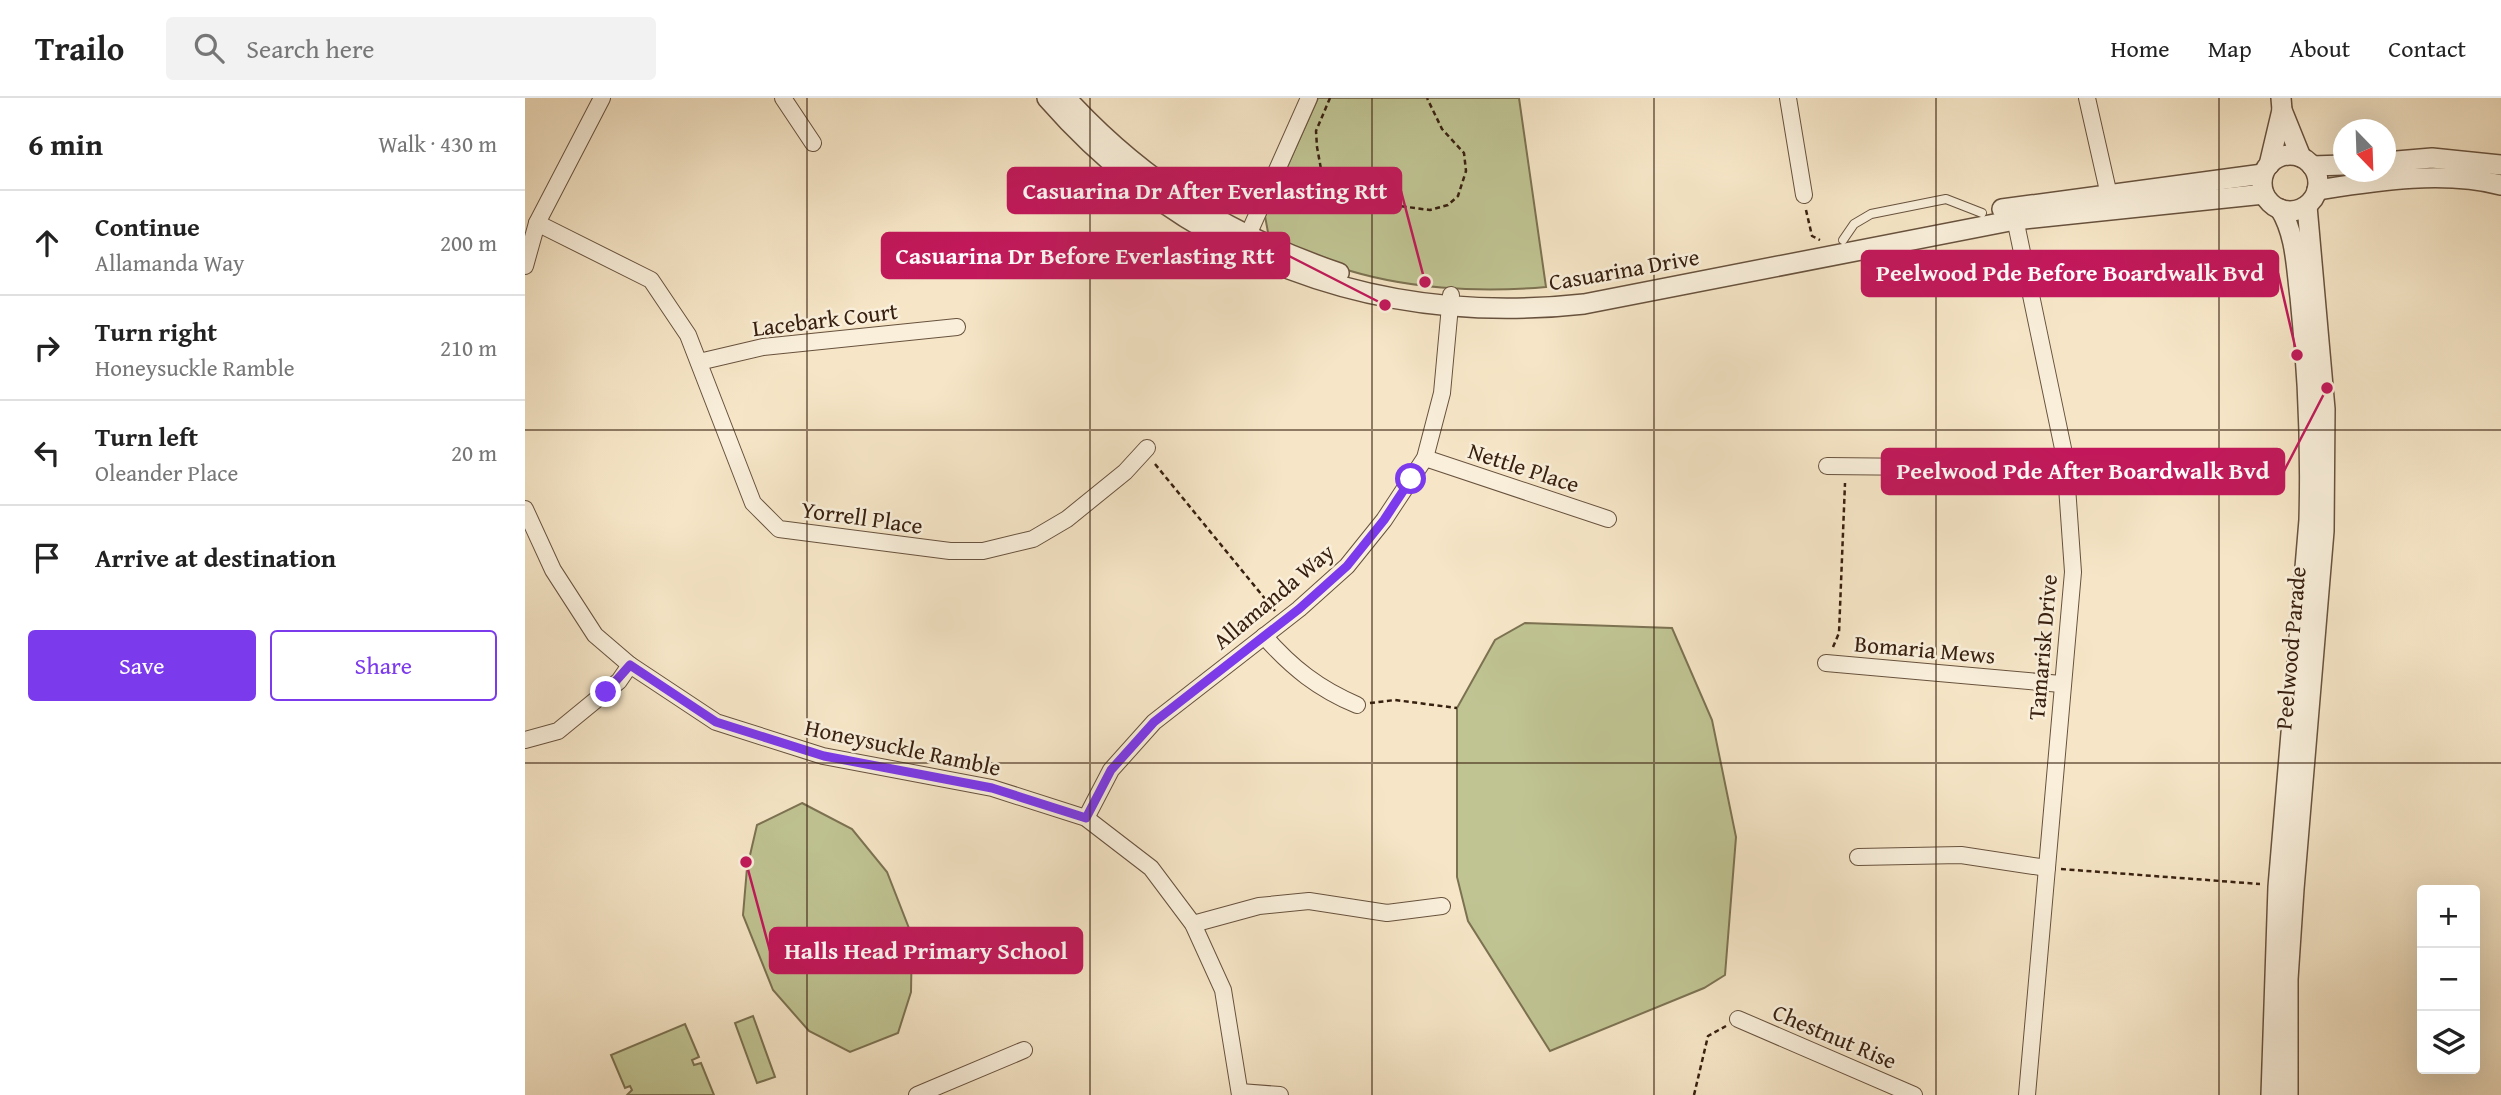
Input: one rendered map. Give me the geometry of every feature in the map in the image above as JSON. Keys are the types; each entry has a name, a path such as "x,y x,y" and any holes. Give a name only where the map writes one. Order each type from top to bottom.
{"street":[{"path":"525,266 537,223 602,98"},
{"path":"783,98 813,143"},
{"name":"Casuarina Drive","path":"1047,98 1154,196 1218,239 1245,244 1347,275 1450,301 1531,309 1584,304 2014,213 2266,178"},
{"name":"Casuarina Drive","path":"1066,98 1093,125 1161,183 1245,244"},
{"path":"1245,244 1309,98"},
{"path":"1788,98 1804,195"},
{"path":"2087,98 2110,201"},
{"path":"2281,104 2306,162 2318,182 2312,198"},
{"path":"2281,104 2266,178 2280,209 2294,211 2312,198 2366,182 2431,168 2501,165"},
{"path":"2266,178 2284,156 2306,162 2333,163"},
{"path":"2396,163 2431,168 2501,185"},
{"name":"Peelwood Parade","path":"2288,1095 2288,979 2325,517 2325,409 2312,198"},
{"name":"Peelwood Parade","path":"2271,1095 2279,887 2309,520 2311,462 2310,406 2299,290 2288,222 2280,209"},
{"name":"Casuarina Drive","path":"1450,301 1599,289 1982,213 2014,213"},
{"name":"Tamarisk Drive","path":"2014,213 2065,458 2073,572 2061,684 2027,1095"},
{"name":"Yorrell Place","path":"537,223 651,280 688,335 753,503 779,529 950,551 983,551 1033,540 1067,519 1125,472 1147,448"},
{"name":"Allamanda Way","path":"1086,818 1111,770 1154,722 1283,621 1347,566 1384,520 1425,458 1442,393 1450,301"},
{"name":"Lacebark Court","path":"699,362 763,347 957,327"},
{"name":"Nettle Place","path":"1425,458 1608,519"},
{"path":"1827,466 2018,468 2065,458"},
{"name":"Honeysuckle Ramble","path":"525,509 553,570 595,635 630,665 716,722 824,756 992,788 1086,818 1151,868 1193,924 1223,990 1240,1093"},
{"path":"1264,636 1307,679 1326,692 1357,705"},
{"name":"Bomaria Mews","path":"1826,663 2061,684"},
{"path":"525,740 558,731 619,681 630,665"},
{"path":"1858,857 1961,855 2047,867"},
{"path":"1193,924 1259,906 1309,901 1387,913 1442,906"},
{"name":"Chestnut Rise","path":"1738,1019 1914,1095"},
{"path":"917,1095 1024,1050"},
{"path":"1240,1093 1280,1095"}],"path":[{"path":"1330,98 1316,131 1321,169 1334,190 1346,199 1430,210 1448,205 1458,196 1466,171 1464,153 1442,129 1427,98"},
{"path":"1804,195 1812,236 1835,242"},
{"path":"1147,448 1157,468 1283,621"},
{"path":"1826,663 1839,633 1846,466"},
{"path":"1357,705 1395,700 1457,708"},
{"path":"2047,867 2279,887"},
{"path":"1694,1095 1708,1036 1738,1019"}],"green space":[{"path":"1318,98 1519,98 1546,287 1494,290 1415,285 1338,267 1269,238 1265,216"},
{"path":"1525,623 1672,628 1712,720 1736,837 1725,975 1704,988 1550,1051 1468,921 1457,877 1457,708 1495,640"},
{"path":"802,803 852,829 887,872 912,936 911,992 898,1033 850,1052 809,1031 773,990 743,915 747,868 757,825"},
{"path":"753,1016 775,1077 757,1083 735,1023"},
{"path":"685,1024 699,1057 692,1060 694,1065 701,1063 714,1095 627,1095 632,1090 630,1086 625,1088 611,1055"}],"place":[{"name":"Casuarina Dr After Everlasting Rtt","path":"1425,282"},
{"name":"Casuarina Dr Before Everlasting Rtt","path":"1385,305"},
{"name":"Peelwood Pde Before Boardwalk Bvd","path":"2297,355"},
{"name":"Peelwood Pde After Boardwalk Bvd","path":"2327,388"},
{"name":"Halls Head Primary School","path":"746,862"}],"route":[{"path":"606,692 619,681 630,665 716,722 824,756 992,788 1086,818 1111,770 1154,722 1299,609 1347,566 1384,520 1411,479"}]}
